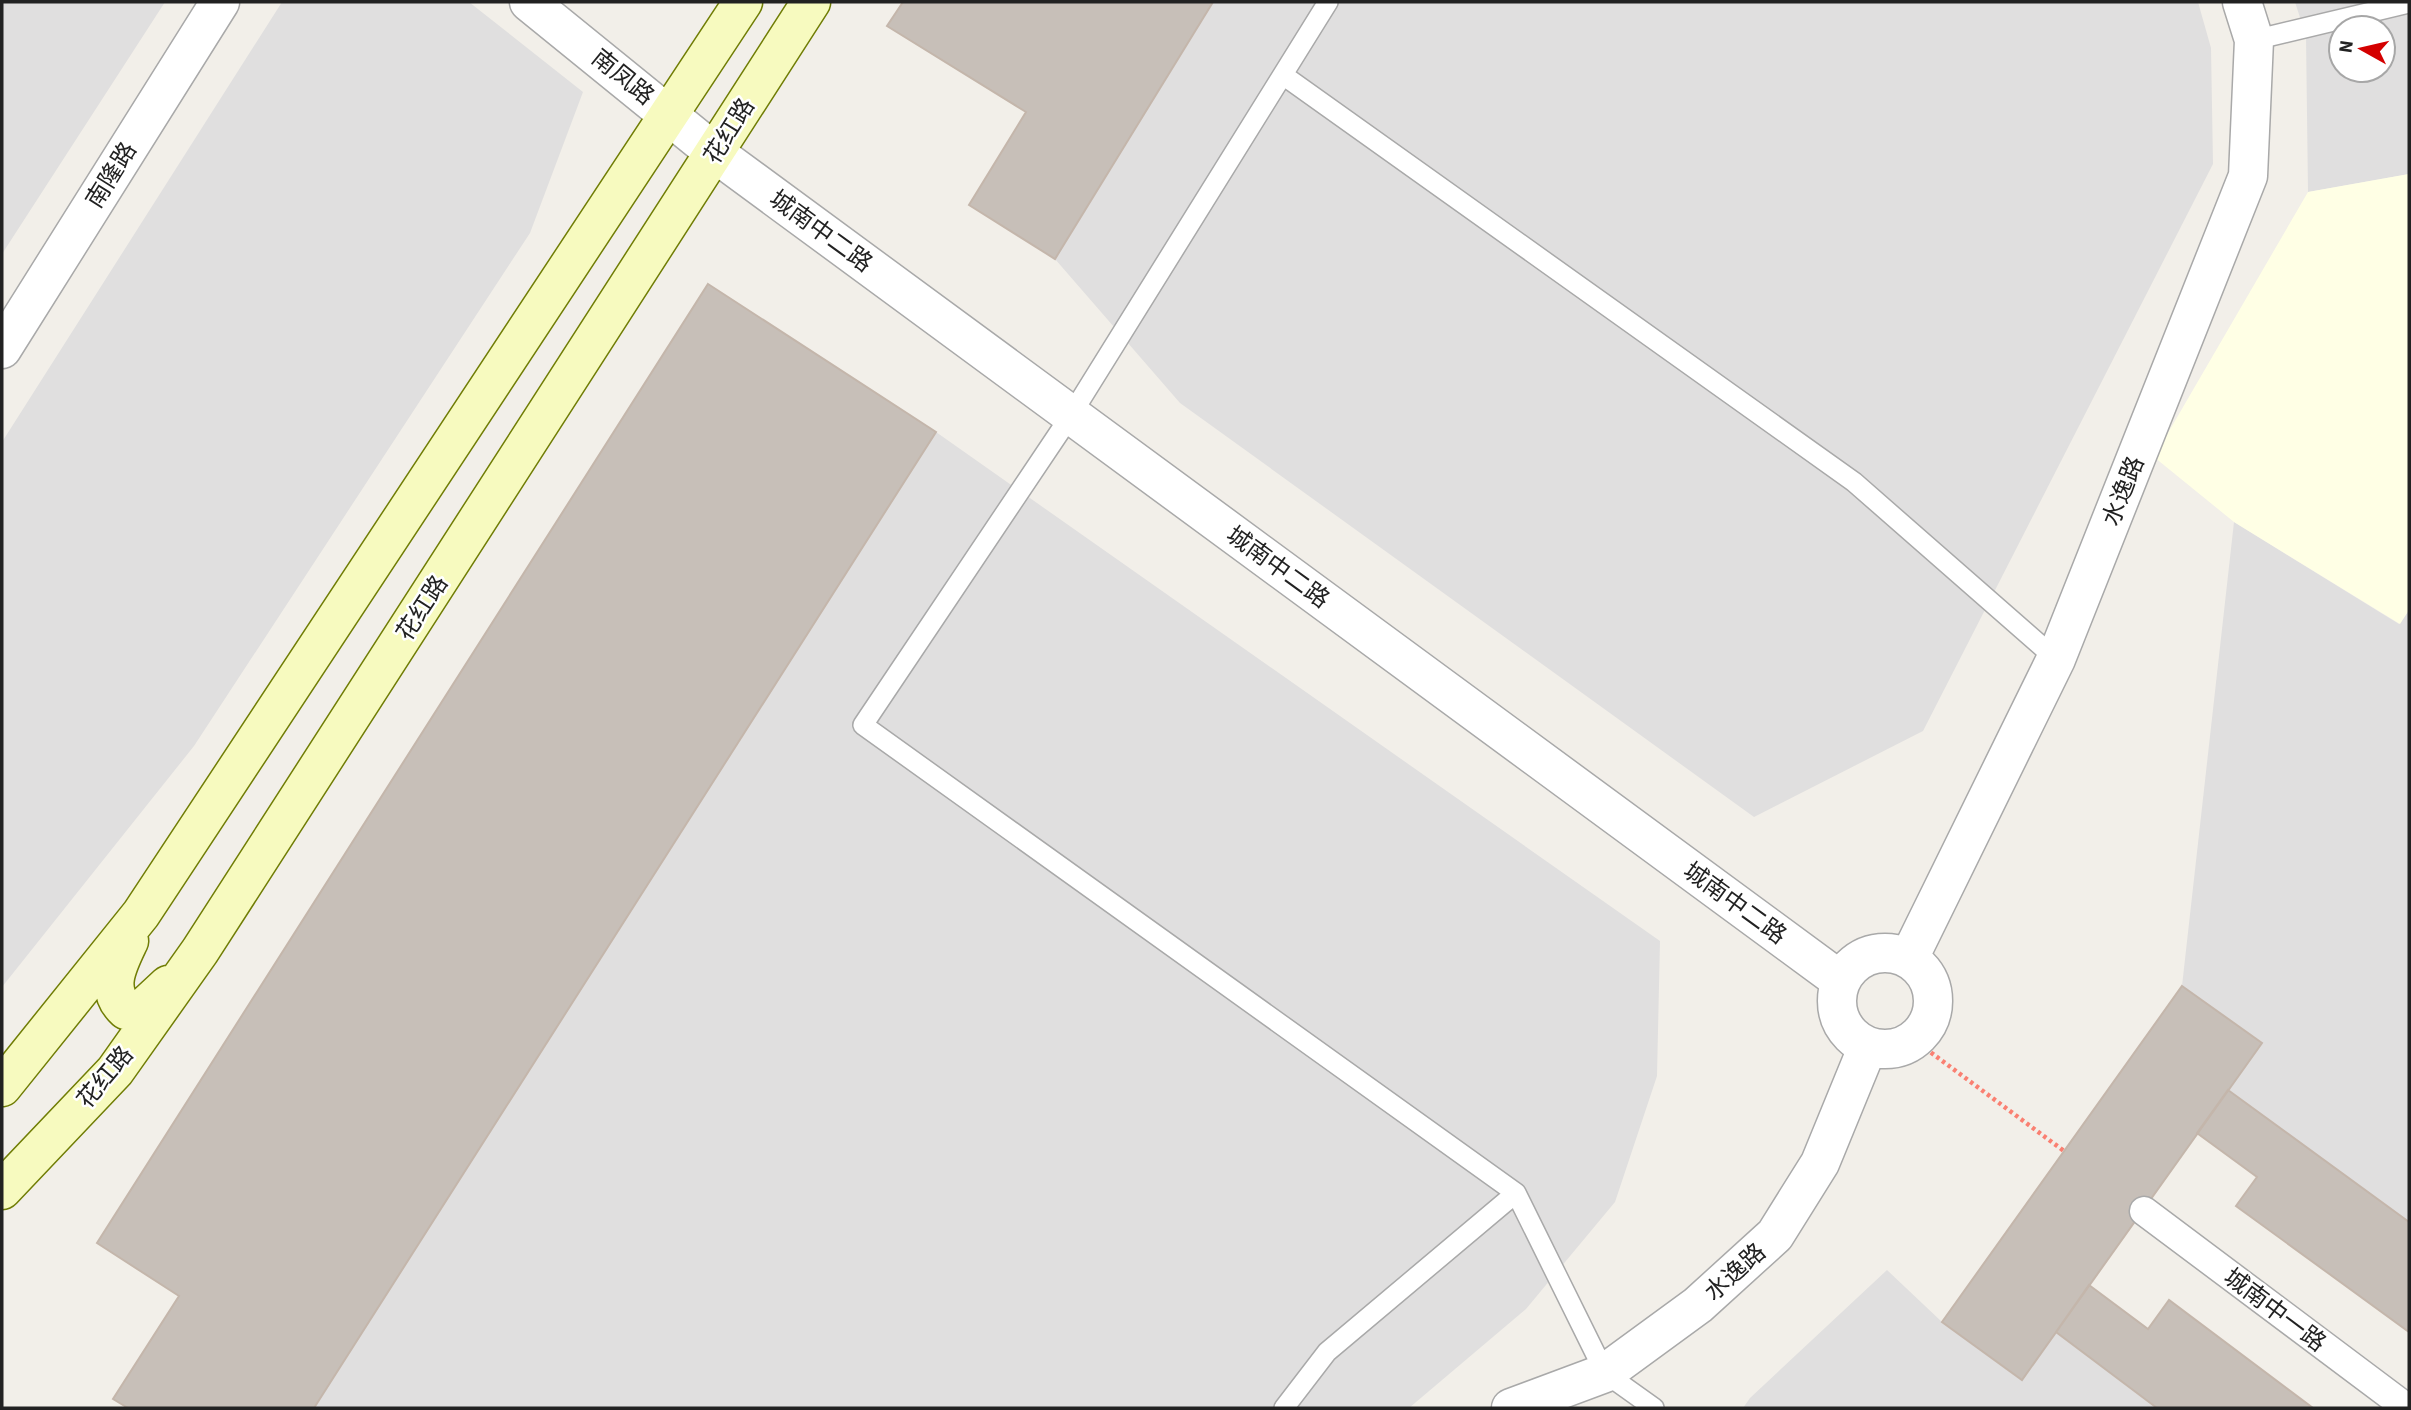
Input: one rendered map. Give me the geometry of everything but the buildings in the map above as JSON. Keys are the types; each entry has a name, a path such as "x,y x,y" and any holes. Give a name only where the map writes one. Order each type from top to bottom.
{"main road":[{"path":"2,1087 141,914 671,115 743,2"},
{"name":"花红路","path":"2,1190 115,1071 200,951 811,2"},
{"path":"141,914 117,965 113,984 118,1003 126,1010 140,1011 152,1002 200,951"}],"street":[{"name":"南隆路","path":"2,349 220,2"},
{"name":"南凤路","path":"529,2 715,153"},
{"name":"水逸路","path":"1909,958 2056,659 2248,176 2254,40 2242,2"},
{"name":"城南中二路","path":"715,153 1841,981"},
{"path":"1894,953 1909,958 1926,975 1933,998 1932,1013 1925,1028 1914,1040 1892,1048 1868,1046 1844,1027 1838,1012 1837,996 1841,981 1849,967 1870,955 1894,953"},
{"name":"水逸路","path":"1511,1408 1605,1373 1698,1305 1775,1235 1820,1163 1868,1046"},
{"name":"城南中一路","path":"2144,1211 2407,1408"}],"lane":[{"path":"1328,2 1072,415 863,725 1516,1193 1605,1373 1654,1408"},
{"path":"2254,40 2409,4"},
{"path":"1283,75 1854,482 2056,659"},
{"path":"1284,1408 1327,1352 1516,1193"}],"path":[{"path":"1914,1040 2064,1152"}],"shaded area":[{"path":"2,2 165,2 2,254"},
{"path":"282,2 469,2 583,92 530,233 194,746 2,987 2,442"},
{"path":"970,2 1079,2 1175,64 1213,2 2198,2 2211,48 2213,164 1923,731 1754,817 1180,403 1055,259 969,205 1026,112 936,56"},
{"path":"2295,2 2409,2 2409,174 2308,192 2306,36"},
{"path":"2409,174 2409,610 2400,624 2234,522 2154,457 2308,192"},
{"path":"758,317 936,432 1660,941 1657,1076 1615,1202 1526,1309 1409,1408 200,1408 743,534"},
{"path":"2234,522 2399,624 2409,610 2409,1222 2228,1090 2262,1042 2182,986"},
{"path":"1887,1270 1942,1322 2021,1380 2056,1332 2157,1408 1743,1408 1750,1398"}]}
